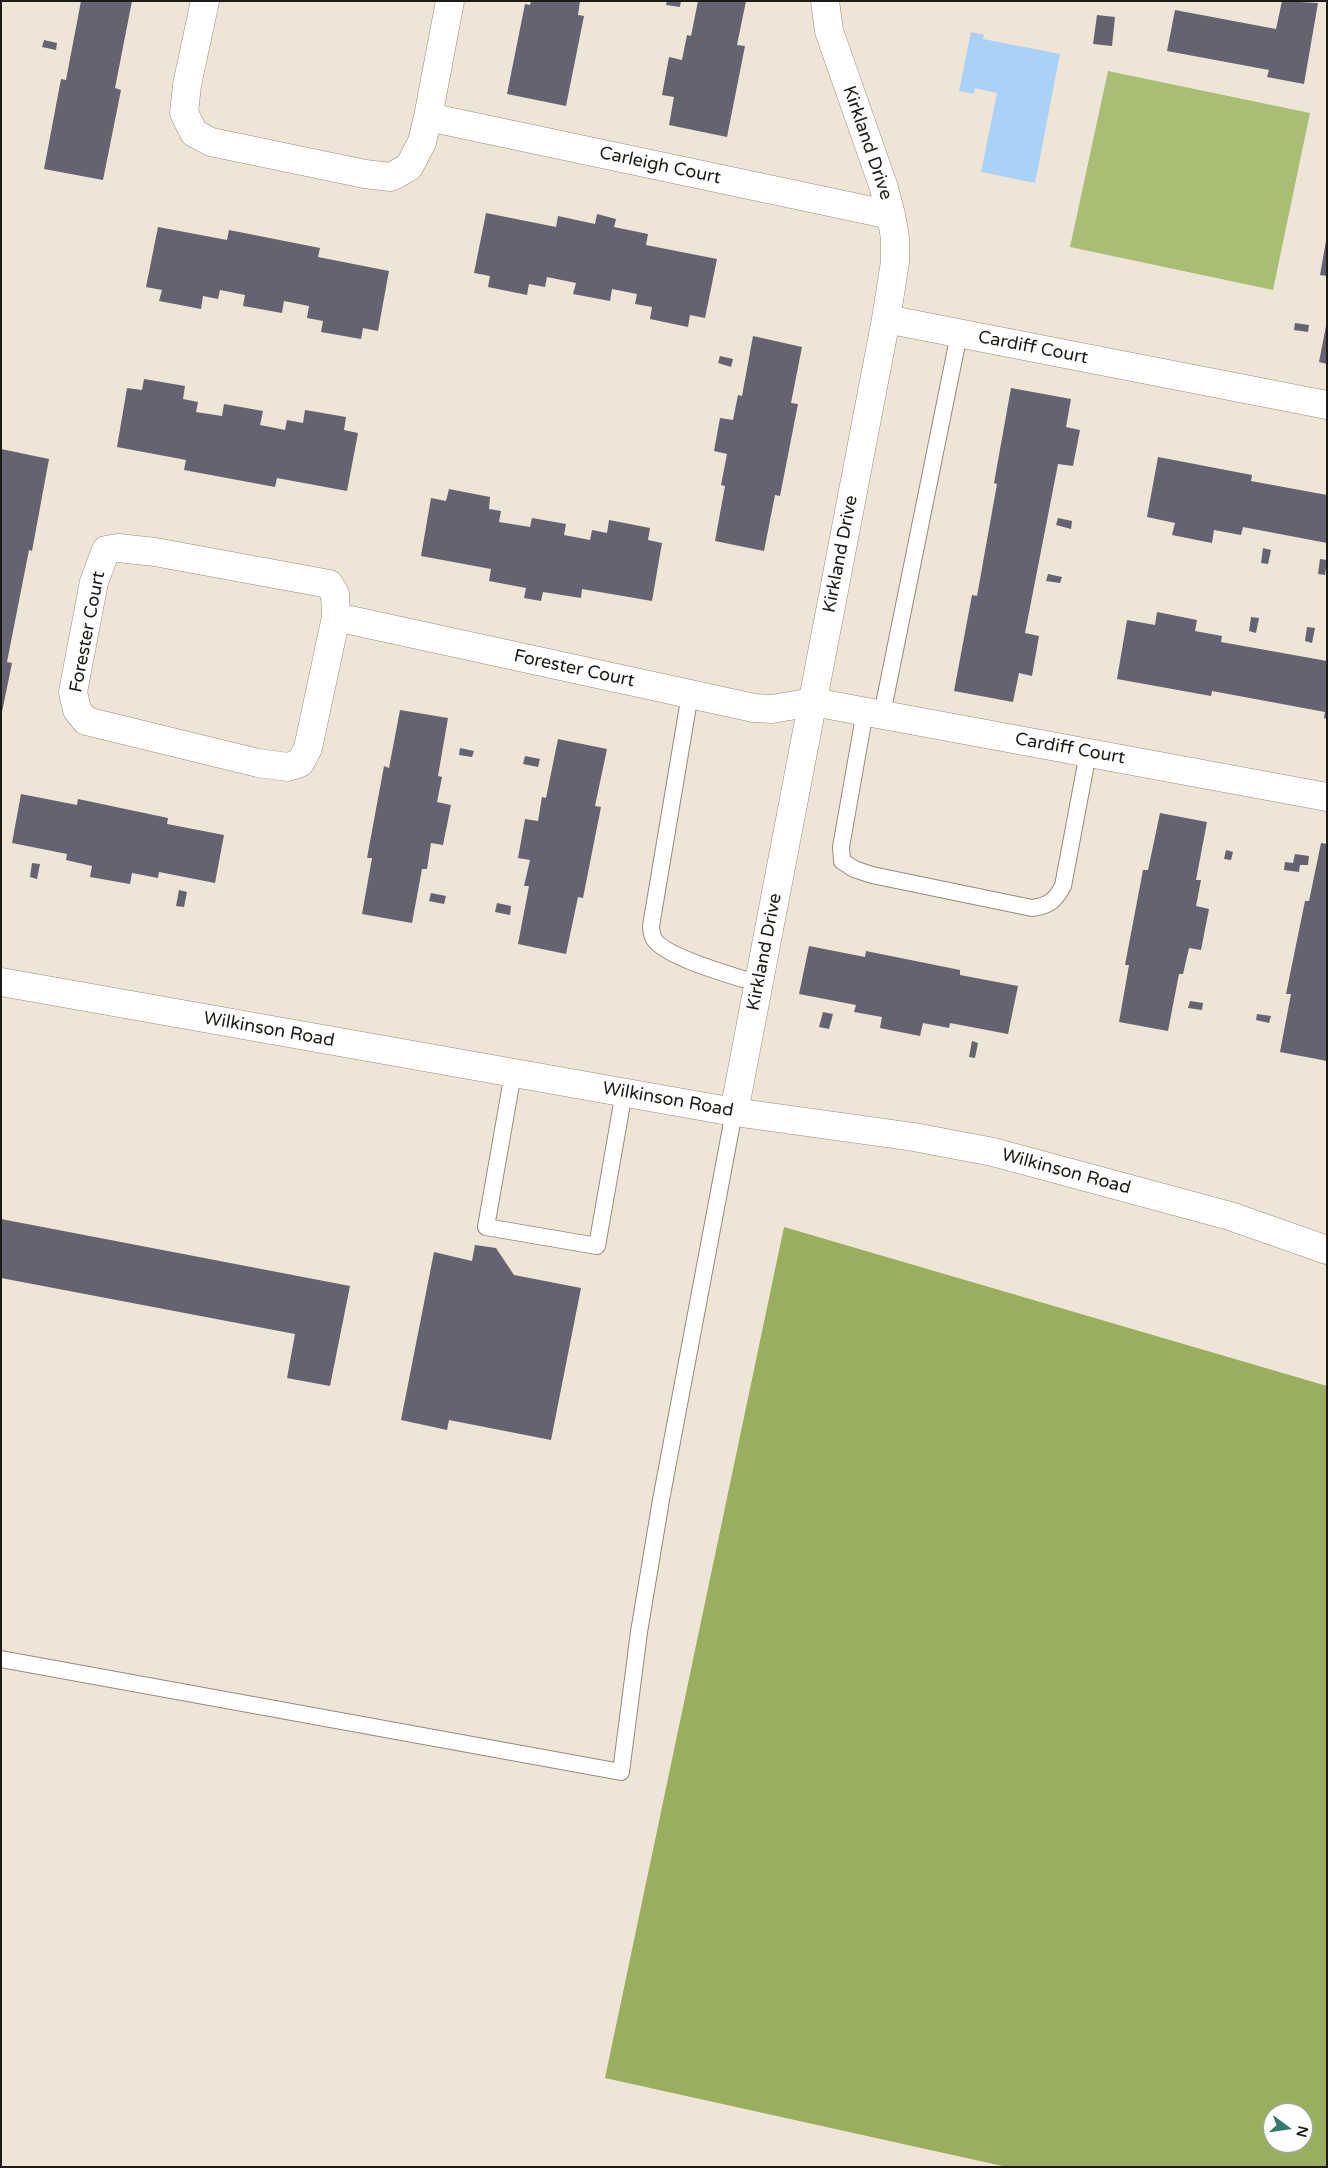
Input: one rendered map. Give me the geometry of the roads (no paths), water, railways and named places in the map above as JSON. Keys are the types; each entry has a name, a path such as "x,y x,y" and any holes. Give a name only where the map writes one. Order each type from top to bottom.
{"street":[{"path":"205,1 187,85 184,113 194,133 211,142 365,174 391,176 409,167 422,142 450,1"},
{"name":"Kirkland Drive","path":"734,1112 886,319 895,262 895,238 884,188 829,31 825,1"},
{"name":"Carleigh Court","path":"428,117 891,215"},
{"name":"Cardiff Court","path":"886,319 1327,406"},
{"name":"Forester Court","path":"118,548 155,552 329,584 336,594 336,617 308,748 300,763 288,767 258,763 86,722 76,710 73,692 94,582 106,550 118,548"},
{"name":"Forester Court","path":"336,617 754,708 772,710 813,702"},
{"name":"Cardiff Court","path":"813,702 1327,797"},
{"name":"Wilkinson Road","path":"1,982 734,1112 914,1137 993,1152 1230,1216 1327,1250"}],"lane":[{"path":"959,334 873,713 840,847 842,861 854,869 872,875 1032,908 1045,906 1056,898 1063,886 1088,752"},
{"path":"690,694 651,926 653,938 665,950 682,958 759,984"},
{"path":"513,1074 486,1227 597,1246 624,1092"},
{"path":"1,1659 621,1772 639,1632 658,1519 734,1112"}],"water":[{"path":"971,32 984,35 983,39 1060,54 1035,183 981,172 997,93 975,88 974,94 959,91"}]}
